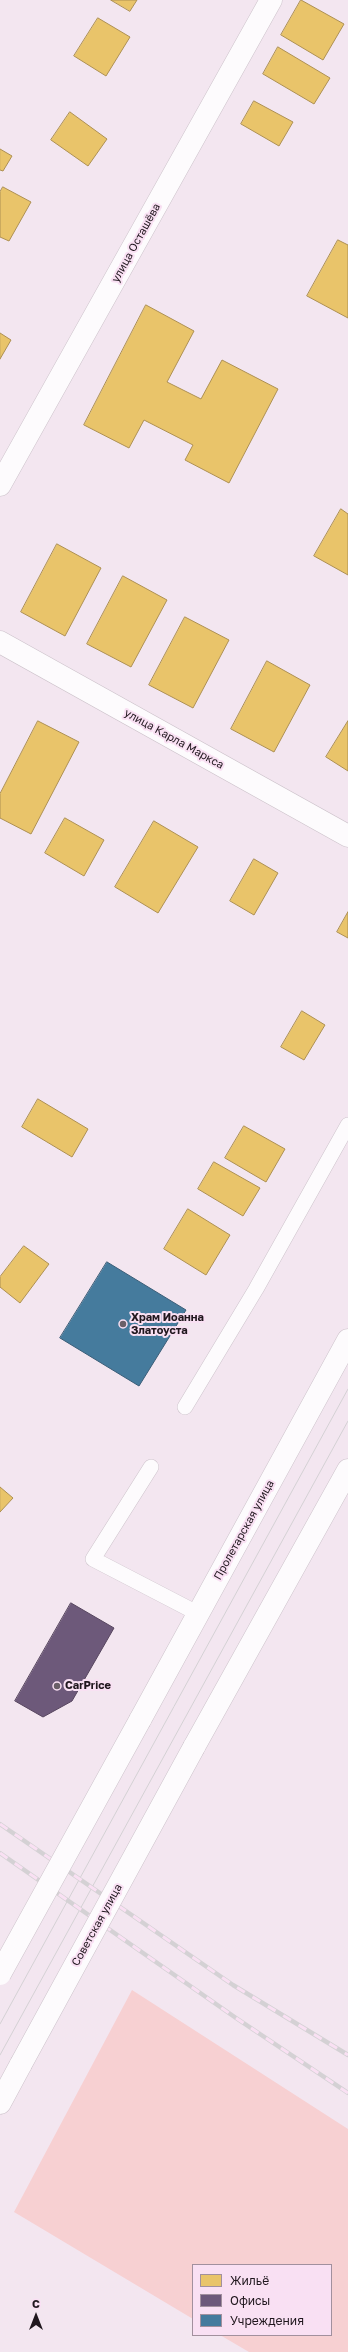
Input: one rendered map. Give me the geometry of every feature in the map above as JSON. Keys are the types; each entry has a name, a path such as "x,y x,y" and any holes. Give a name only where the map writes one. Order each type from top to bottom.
{"main road":[{"name":"улица Осташёва","path":"0,485 271,0"},
{"name":"улица Карла Маркса","path":"0,642 348,836"},
{"name":"Пролетарская улица","path":"0,1974 199,1614 348,1340"},
{"name":"Советская улица","path":"0,2103 194,1747 348,1470"}],"lane":[{"path":"185,1407 256,1289 348,1125"},
{"path":"151,1467 93,1559 199,1614"}],"shaded area":[{"path":"132,1990 348,2129 348,2352 249,2352 222,2336 332,2336 332,2264 192,2264 192,2318 14,2212"}],"building: Жильё":[{"path":"111,0 137,0 130,11"},
{"path":"301,0 344,24 323,60 281,35"},
{"path":"98,18 130,37 106,76 74,56"},
{"path":"278,47 330,78 314,104 263,74"},
{"path":"254,101 293,122 279,146 241,124"},
{"path":"70,112 107,139 88,166 51,140"},
{"path":"0,149 12,156 3,171 0,170"},
{"path":"3,187 31,202 9,241 0,237 0,192"},
{"path":"338,240 348,245 348,318 307,296"},
{"path":"146,305 194,331 167,382 201,399 222,360 278,389 229,483 185,460 193,445 144,420 129,448 84,425"},
{"path":"0,333 11,340 0,359"},
{"path":"341,509 348,514 348,575 314,556"},
{"path":"57,544 101,568 65,636 21,612"},
{"path":"123,576 167,600 131,667 87,644"},
{"path":"185,617 229,640 193,708 149,685"},
{"path":"267,661 310,685 274,752 231,729"},
{"path":"38,721 79,742 31,834 0,818 0,794"},
{"path":"348,721 348,771 326,757"},
{"path":"65,818 104,840 84,876 45,853"},
{"path":"154,821 198,847 158,913 115,887"},
{"path":"254,859 278,873 254,915 230,901"},
{"path":"348,912 348,938 337,932"},
{"path":"302,1011 325,1025 304,1060 281,1047"},
{"path":"38,1099 88,1129 72,1157 22,1127"},
{"path":"244,1126 285,1149 266,1182 225,1158"},
{"path":"214,1162 260,1188 243,1216 198,1189"},
{"path":"188,1209 230,1235 206,1275 164,1249"},
{"path":"24,1246 49,1264 20,1303 0,1287 0,1277"},
{"path":"0,1487 13,1498 0,1512"}],"building: Офисы":[{"path":"71,1603 114,1628 72,1701 43,1717 15,1701"}],"building: Учреждения":[{"name":"Храм Иоанна Златоуста","path":"107,1262 186,1310 139,1386 60,1338"}],"tram line":[{"path":"0,2024 348,1389"},
{"path":"0,2055 348,1421"}],"railway":[{"path":"0,1824 233,1985 348,2055"},
{"path":"0,1853 236,2018 348,2093"}],"place":[{"name":"Храм Иоанна Златоуста","path":"123,1324"},
{"name":"CarPrice","path":"57,1686"}]}
